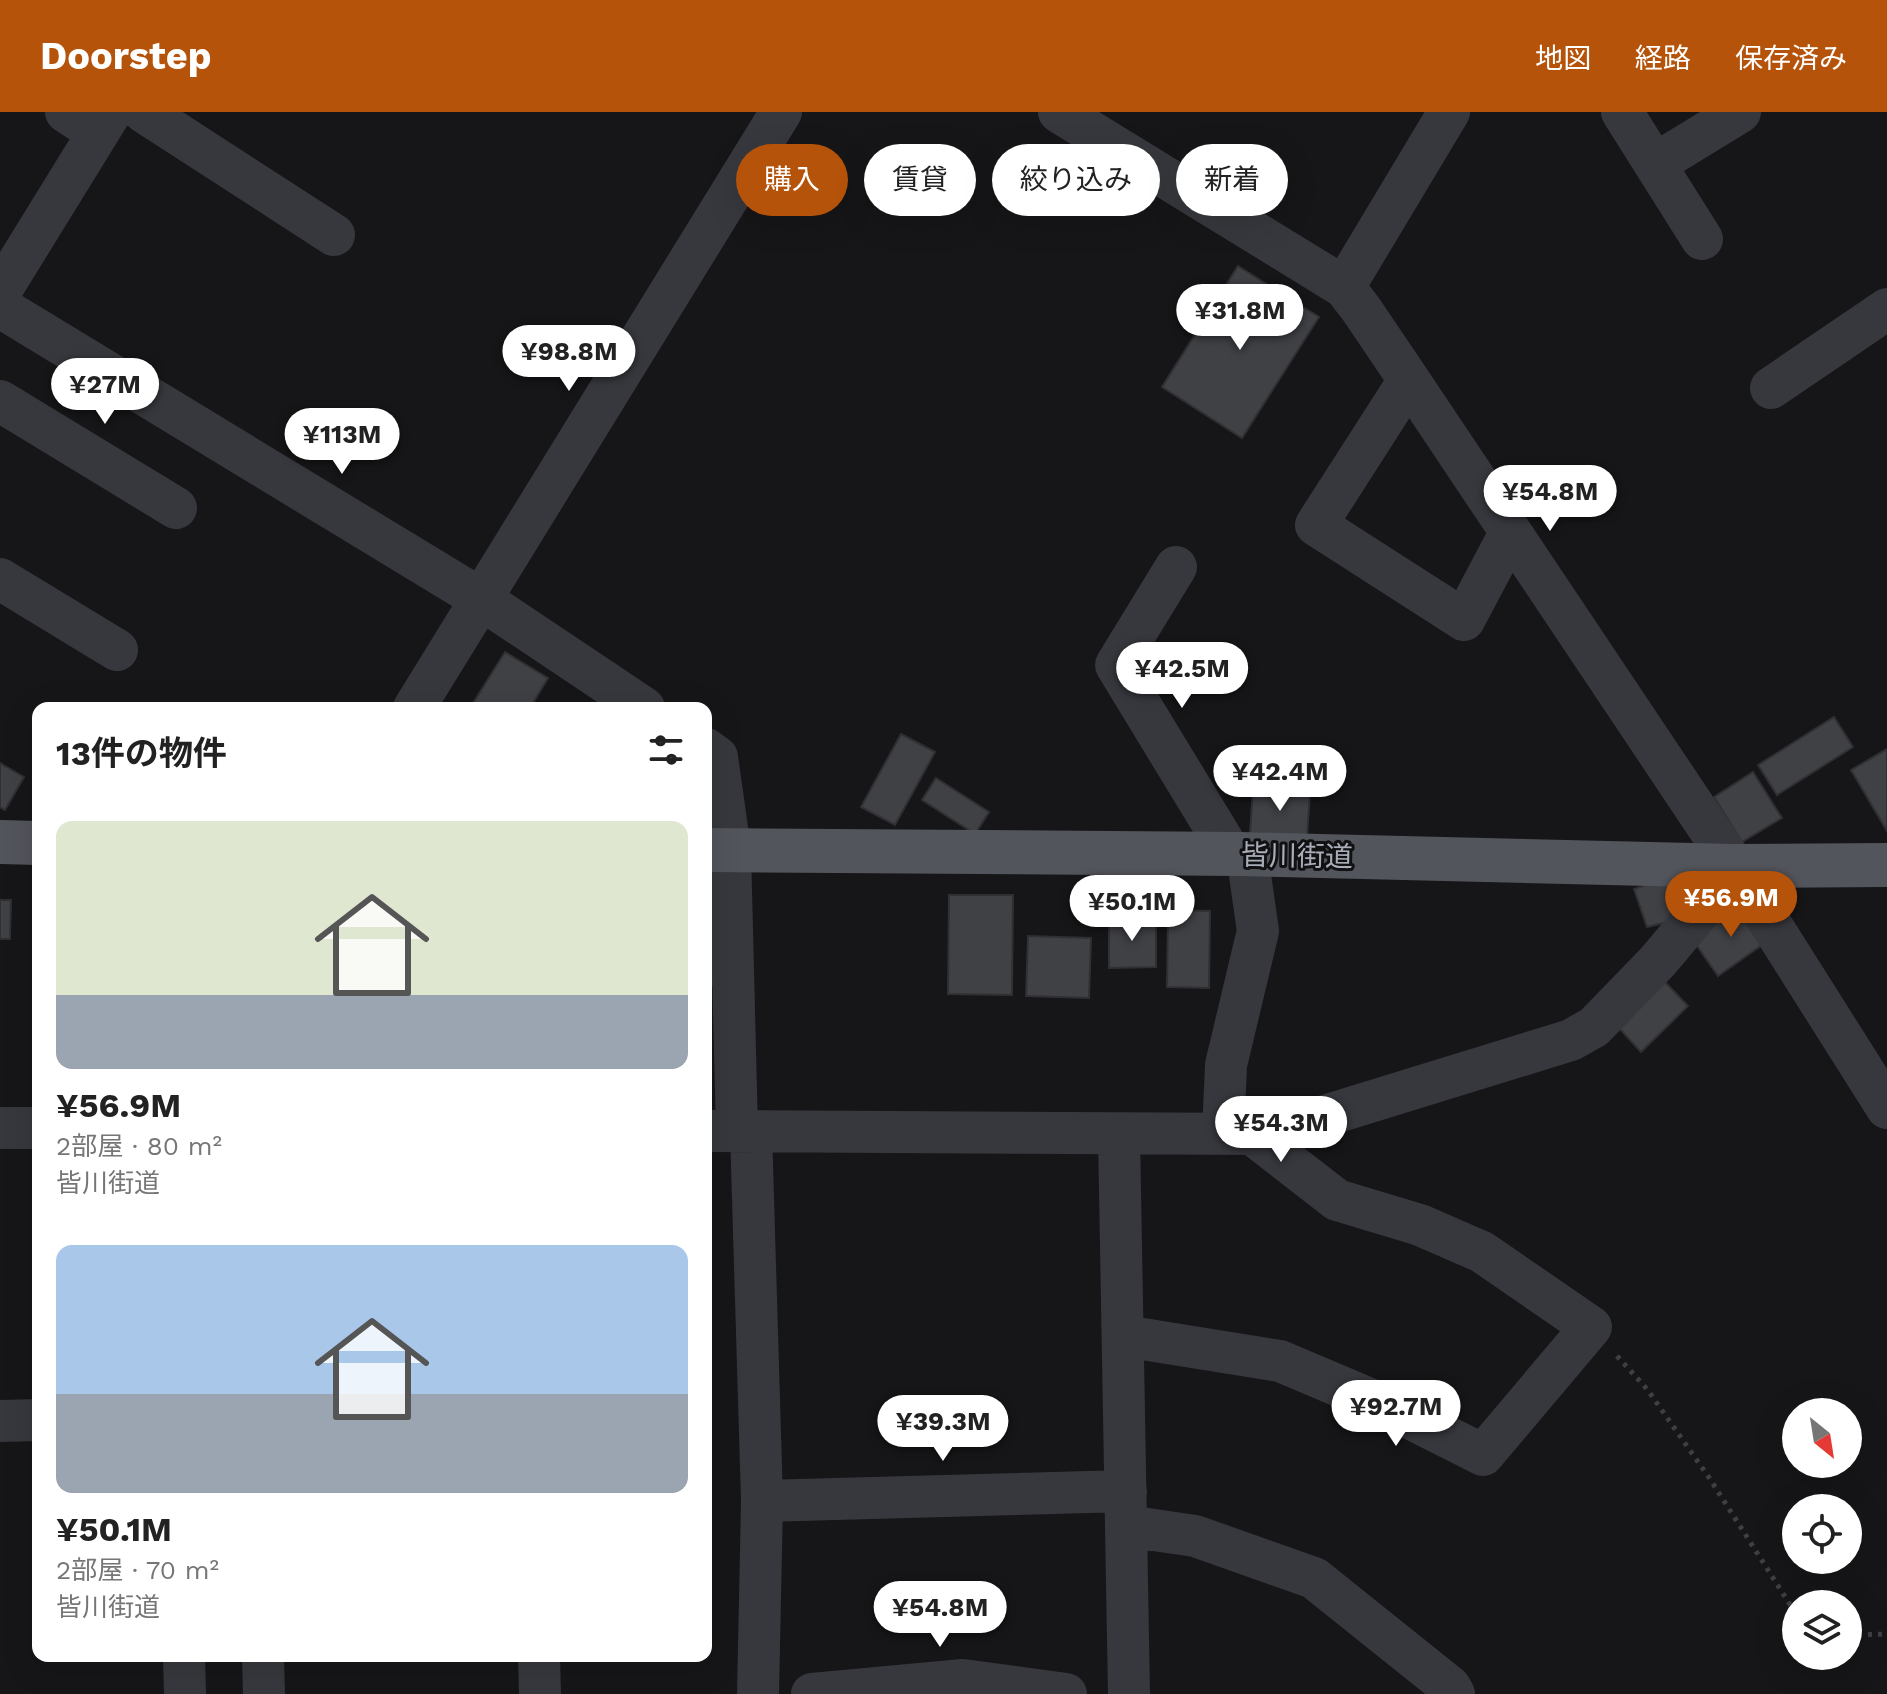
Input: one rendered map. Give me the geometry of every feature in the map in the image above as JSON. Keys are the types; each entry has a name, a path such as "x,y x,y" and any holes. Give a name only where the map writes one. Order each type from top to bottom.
{"main road":[{"path":"0,842 32,843"},
{"name":"皆川街道","path":"718,850 1239,854 1734,866 1887,865"}],"street":[{"path":"144,112 334,235"},
{"path":"418,702 781,112"},
{"path":"1059,112 1344,287 1734,866 1887,1108"},
{"path":"1344,287 1449,112"},
{"path":"1622,112 1702,239"},
{"path":"1655,164 1740,112"},
{"path":"0,292 92,119"},
{"path":"0,307 481,599 635,702"},
{"path":"1771,388 1887,309"},
{"path":"1409,380 1316,525 1464,620 1510,533"},
{"path":"0,401 176,508"},
{"path":"1124,1336 1280,1361 1384,1405 1483,1455 1591,1327 1482,1252 1420,1225 1337,1200 1238,1134 1226,1065 1258,931 1239,854 1116,665 1176,567"},
{"path":"0,579 117,650"},
{"path":"712,753 717,757 718,850 731,1131 762,1501 758,1694"},
{"path":"731,1131 1266,1134 1571,1040 1594,1027 1658,961 1734,866"},
{"path":"0,1128 32,1128"},
{"path":"1119,1134 1129,1694"},
{"path":"0,1421 32,1420"},
{"path":"762,1501 1126,1509 1314,1578 1450,1687 1454,1694"},
{"path":"184,1662 185,1694"},
{"path":"263,1662 264,1694"},
{"path":"539,1662 540,1694"},
{"path":"812,1694 963,1680 1066,1694"}],"path":[{"path":"1591,1327 1647,1389 1710,1479 1782,1592"},
{"path":"1862,1635 1887,1634"}],"building":[{"path":"1238,266 1319,317 1242,438 1162,387"},
{"path":"505,652 548,678 534,702 474,702"},
{"path":"1834,717 1853,747 1777,795 1758,765"},
{"path":"901,734 935,752 895,825 861,807"},
{"path":"1887,749 1887,831 1851,770"},
{"path":"0,763 24,777 5,810 0,807"},
{"path":"1753,772 1782,818 1742,842 1714,797"},
{"path":"936,778 989,812 975,834 922,800"},
{"path":"1253,789 1310,793 1307,837 1250,833"},
{"path":"1685,871 1694,902 1676,920 1647,927 1634,889"},
{"path":"949,895 1013,895 1012,995 948,994"},
{"path":"1736,899 1769,940 1718,976 1695,943"},
{"path":"0,900 11,900 10,939 0,939"},
{"path":"1168,910 1210,911 1209,988 1167,987"},
{"path":"1109,918 1156,918 1156,967 1109,968"},
{"path":"1028,936 1091,938 1089,998 1026,996"},
{"path":"712,941 726,941 726,986 712,986"},
{"path":"1665,982 1688,1006 1641,1052 1618,1027"}]}
